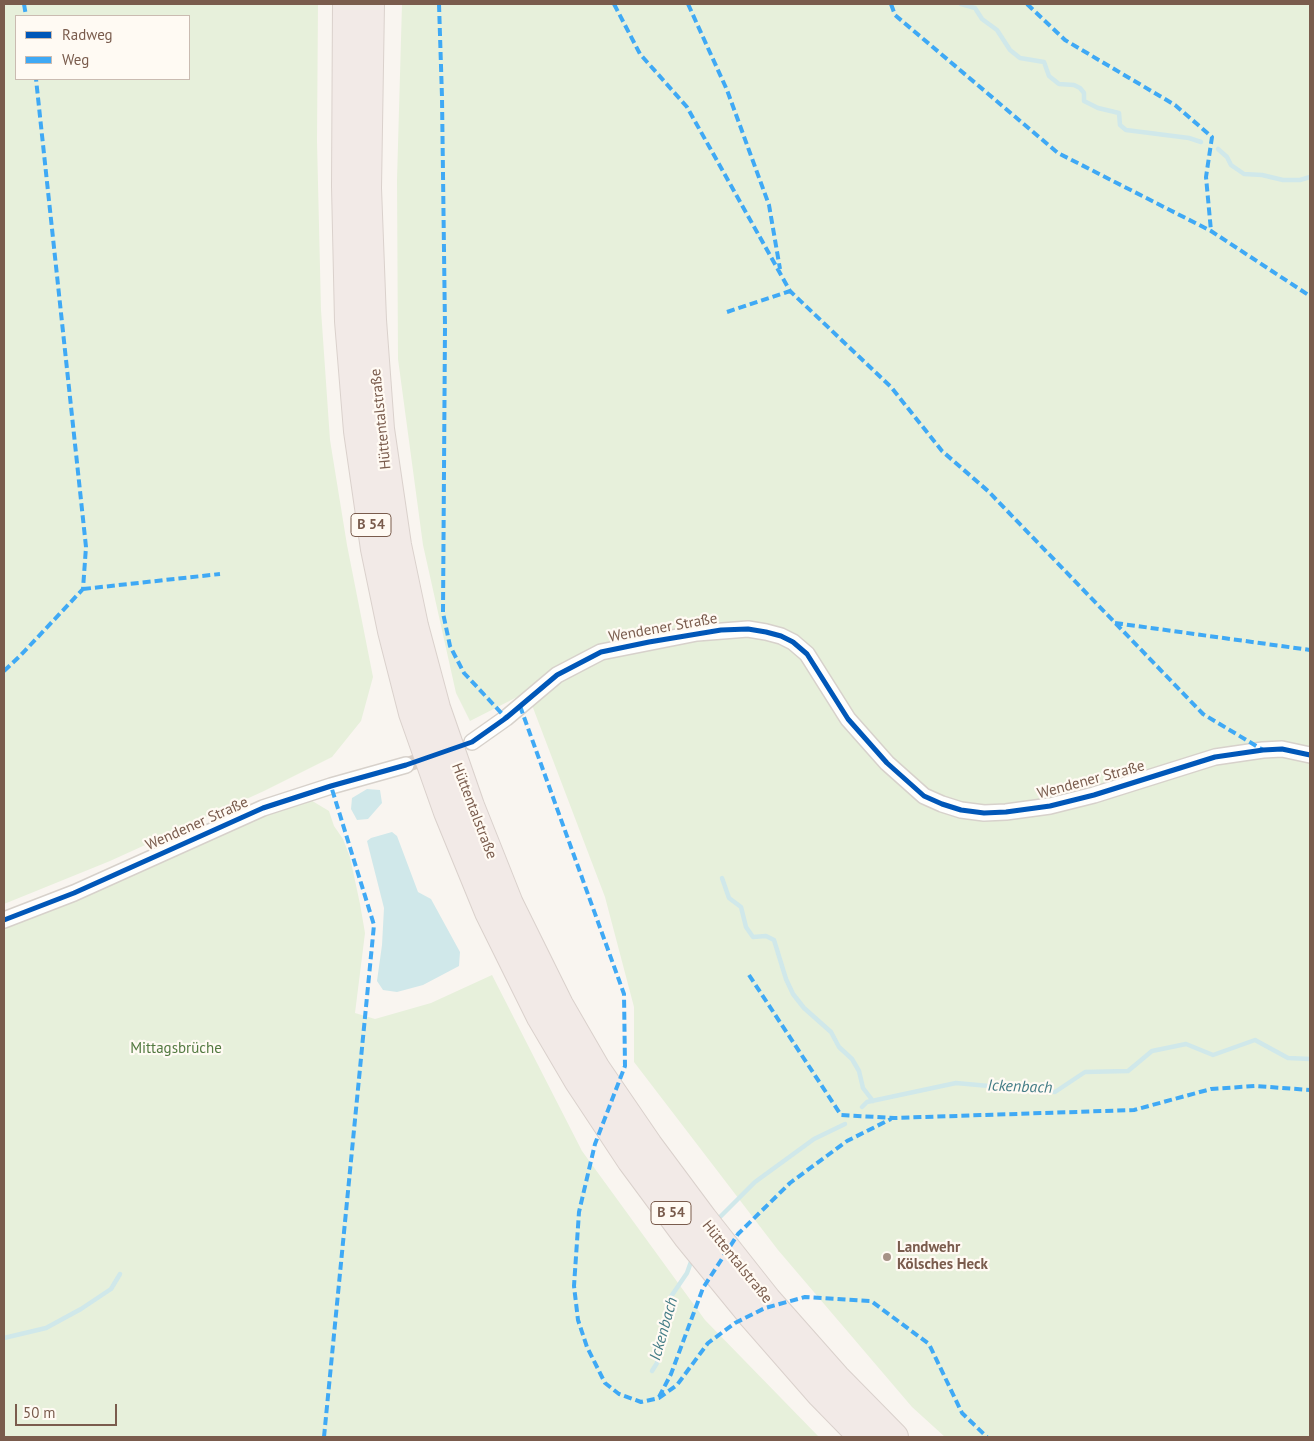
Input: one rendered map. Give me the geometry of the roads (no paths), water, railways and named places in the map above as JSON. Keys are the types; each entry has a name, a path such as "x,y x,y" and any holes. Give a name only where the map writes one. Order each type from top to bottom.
{"highway":[{"name":"Hüttentalstraße","path":"347,4 346,186 349,321 358,431 375,549 392,631 413,713 445,804 490,912 550,1011"},
{"name":"Hüttentalstraße","path":"370,4 367,188 372,320 380,429 397,545 414,626 436,708 470,806 578,1080 631,1160 688,1237 751,1314 828,1386 894,1437"},
{"name":"Hüttentalstraße","path":"828,1386 863,1437"}],"street":[{"name":"Wendener Straße","path":"472,742 506,718 557,675 601,652 697,633 748,629 774,634 793,642 807,654 848,719 887,763 924,796 961,810 984,813 1050,806 1094,795 1215,757 1282,749 1310,755"},
{"name":"Wendener Straße","path":"4,920 74,893 263,808 406,765"}],"water":[{"path":"367,789 380,790 382,803 368,819 357,820 351,809 352,798"},
{"path":"392,832 397,836 418,892 431,899 460,952 459,966 423,985 397,992 383,990 377,981 382,945 384,908 367,841"}],"waterway":[{"path":"961,4 975,8 982,19 997,30 1010,50 1020,58 1044,62 1049,76 1059,84 1074,85 1084,93 1084,101 1098,108 1119,113 1120,125 1126,130 1189,138 1201,142"},
{"path":"1218,149 1227,157 1231,165 1244,174 1262,175 1283,180 1300,180 1310,177"},
{"path":"722,878 729,898 741,907 746,927 753,937 766,936 774,940 786,979 793,994 804,1008 831,1032 839,1047 852,1059 859,1071 863,1088 873,1101"},
{"name":"Ickenbach","path":"862,1107 867,1102 956,1083 1055,1092 1085,1072 1128,1071 1152,1051 1186,1044 1213,1055 1255,1040 1288,1058 1310,1059"},
{"name":"Ickenbach","path":"716,1221 755,1182 814,1139 845,1124"},
{"name":"Ickenbach","path":"652,1371 657,1363 670,1298 687,1273 692,1259"},
{"path":"4,1338 46,1328 81,1309 111,1289 120,1274"}],"tunnel":[{"path":"406,765 472,742"}],"place":[{"name":"Landwehr Kölsches Heck","path":"887,1257"}],"park label":[{"name":"Mittagsbrüche","path":"176,1049"}]}
